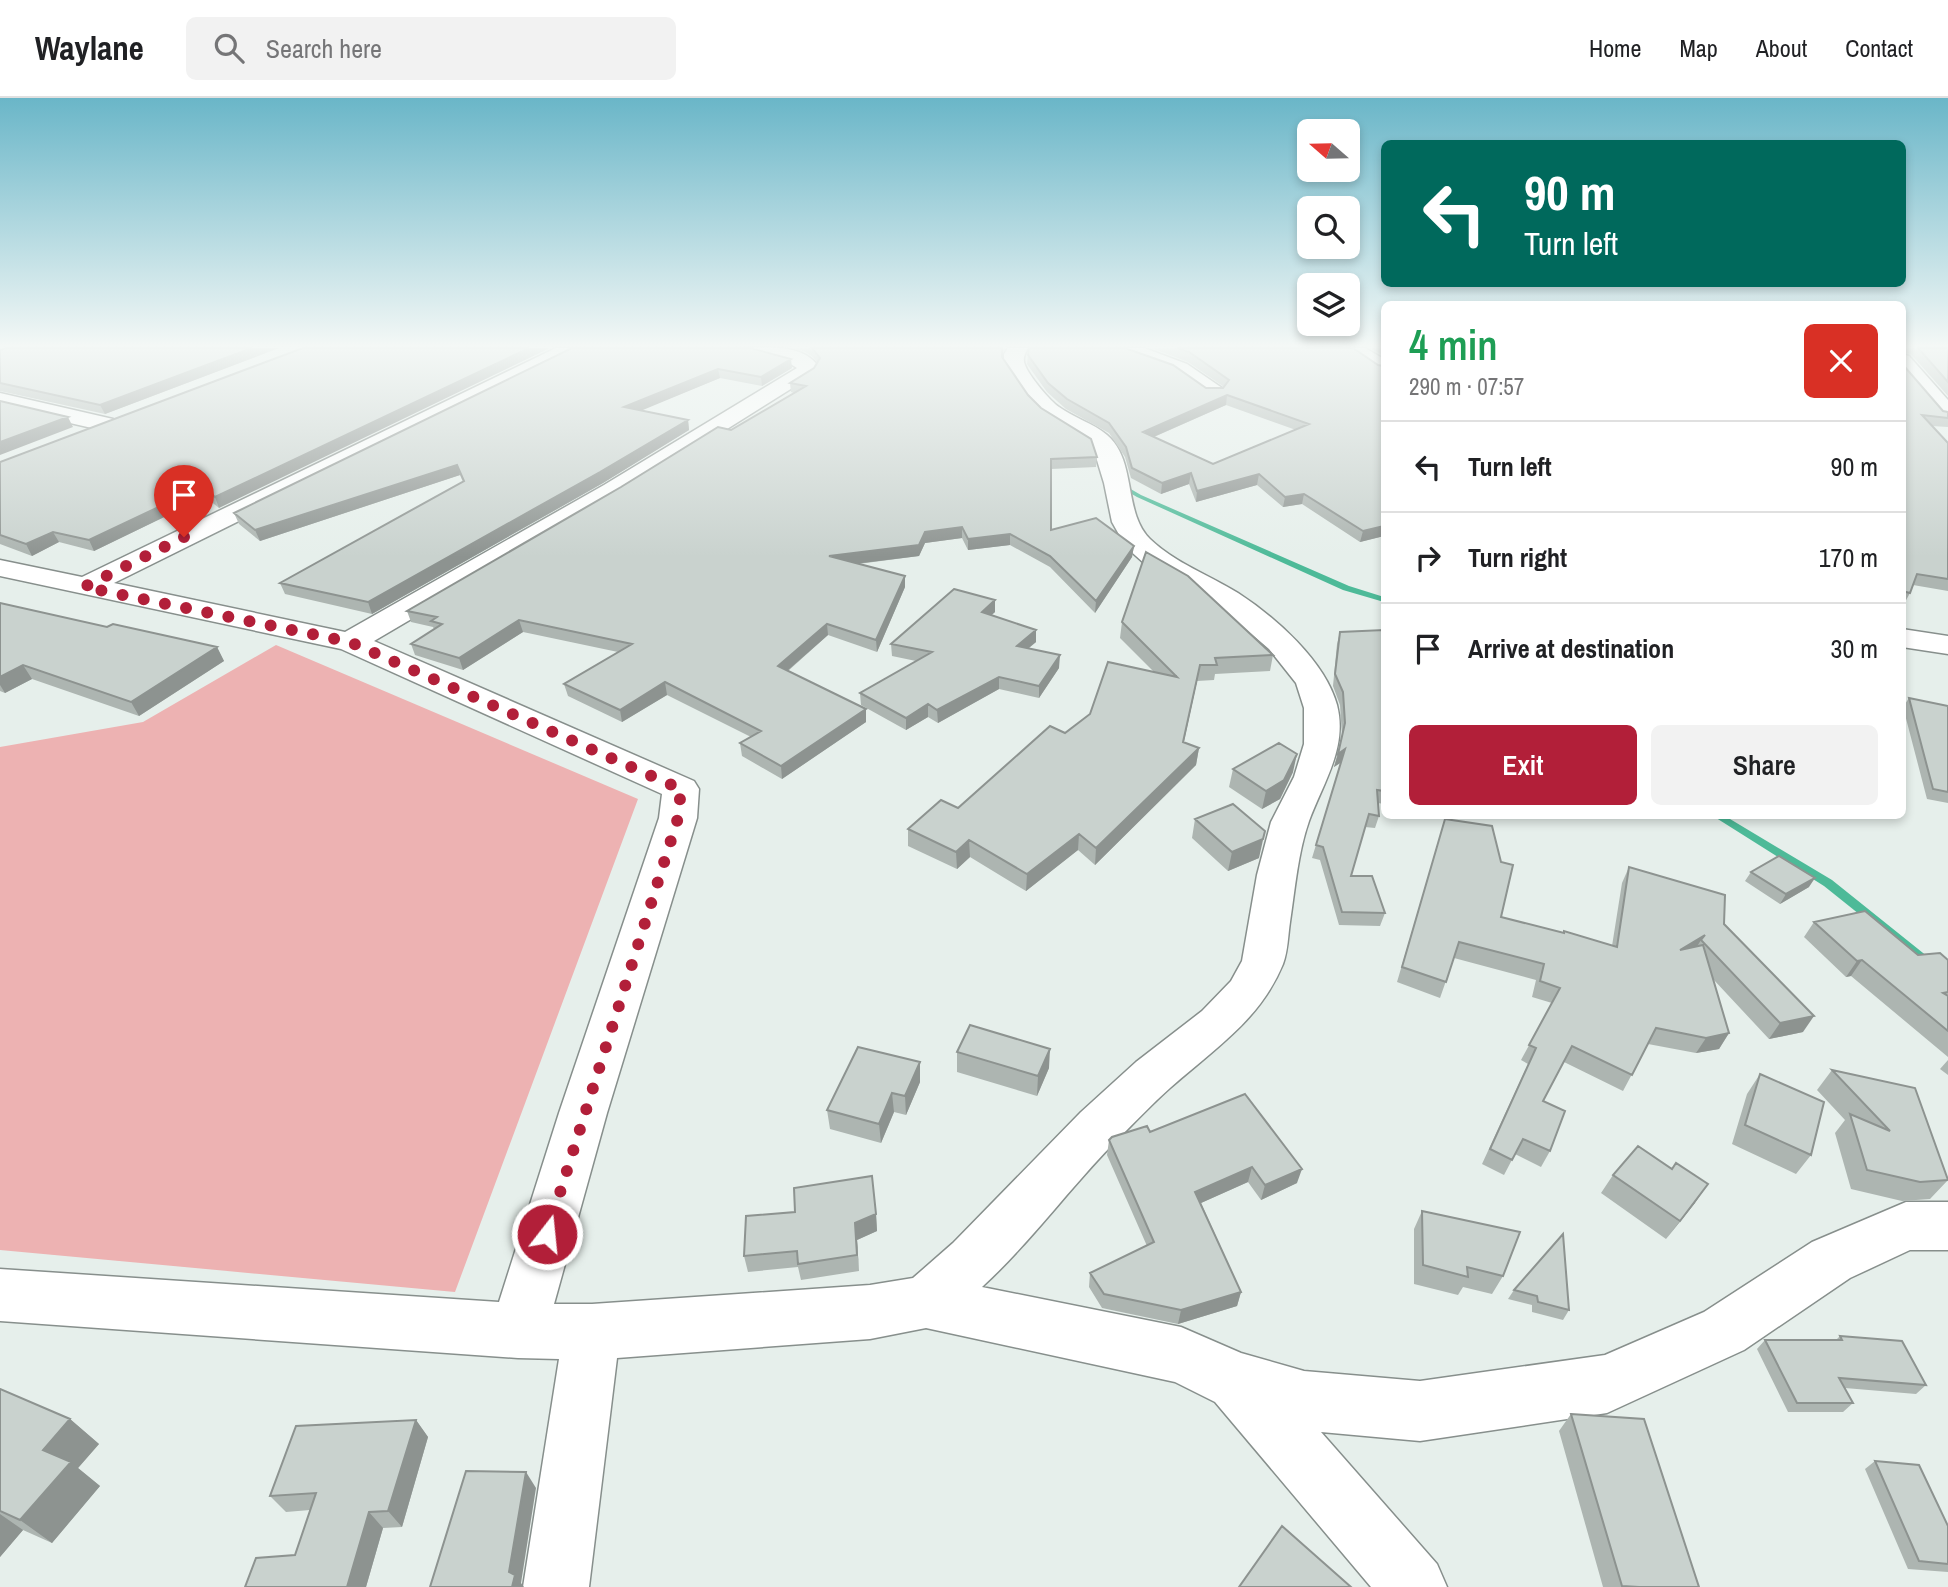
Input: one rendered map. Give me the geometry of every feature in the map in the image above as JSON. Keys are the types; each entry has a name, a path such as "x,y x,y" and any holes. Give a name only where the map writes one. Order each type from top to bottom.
{"street":[{"path":"77,417 105,424"},
{"path":"70,438 123,417"},
{"path":"84,587 430,417"},
{"path":"350,642 612,490 730,417"},
{"path":"926,1302 972,1261 1098,1127 1153,1075 1218,1023 1247,992 1263,961 1290,822 1312,777 1321,744 1321,708 1312,681 1280,642 1230,601 1156,559 1136,541 1125,522 1117,483 1104,445 1061,417"},
{"path":"0,568 350,642 681,789 678,818 583,1113 518,1331"},
{"path":"1906,639 1948,645"},
{"path":"0,1295 518,1331 592,1332 870,1312 926,1302 1181,1355 1236,1381 1304,1401 1420,1411 1607,1384 1724,1331 1831,1260 1906,1226 1948,1226"},
{"path":"556,1587 592,1332"},
{"path":"1236,1381 1414,1587"}],"shaded area":[{"path":"276,645 638,799 455,1292 0,1250 0,747 143,722"}],"building":[{"path":"0,417 67,417 0,442"},
{"path":"118,417 383,417 215,497 205,489 192,495 186,494 89,540 53,532 26,544 0,535 0,462"},
{"path":"430,417 676,417 688,420 368,602 280,583 464,481 457,465 255,530 234,513"},
{"path":"752,417 1056,417 1091,439 1097,457 1051,459 1051,530 1096,518 1134,546 1096,601 1050,556 1010,534 968,539 962,527 925,532 919,545 829,556 905,576 876,640 827,624 778,666 866,709 781,766 740,743 761,731 665,682 620,710 564,684 632,644 519,620 459,658 411,644 442,624 431,621 437,617 407,611 621,487 718,427 731,430"},
{"path":"1099,417 1176,417 1143,432 1213,464 1309,424 1291,417 1381,417 1381,527 1363,531 1304,494 1285,497 1259,474 1197,491 1191,473 1162,483 1132,468 1126,447 1109,423"},
{"path":"1906,417 1924,417 1948,443 1948,579 1917,574 1910,593 1906,592"},
{"path":"1146,552 1188,576 1273,655 1215,658 1217,665 1200,665 1183,742 1199,748 1096,848 1079,834 1027,874 969,840 956,852 908,829 941,800 958,808 1050,726 1065,733 1090,714 1108,662 1177,677 1122,622"},
{"path":"954,589 995,600 982,612 1036,630 1017,646 1060,655 1039,686 999,677 937,710 928,704 906,718 860,693 932,652 891,644"},
{"path":"0,603 107,627 113,624 217,647 131,702 23,665 0,677"},
{"path":"1381,630 1381,791 1377,790 1379,816 1369,814 1351,876 1372,876 1385,913 1342,912 1323,847 1316,845 1345,749 1338,754 1345,723 1343,692 1335,674 1340,632"},
{"path":"1909,698 1948,706 1948,792 1933,789"},
{"path":"1279,743 1297,754 1284,780 1266,791 1233,769"},
{"path":"1233,804 1265,831 1263,839 1232,852 1195,819"},
{"path":"1445,819 1492,826 1501,862 1513,865 1501,917 1564,931 1617,947 1629,867 1725,895 1724,924 1814,1016 1780,1023 1701,940 1705,935 1680,950 1703,945 1729,1033 1706,1038 1656,1028 1632,1075 1572,1046 1543,1101 1565,1111 1550,1151 1523,1139 1512,1160 1490,1149 1536,1048 1529,1045 1560,988 1540,981 1544,964 1459,942 1446,982 1402,967"},
{"path":"1779,856 1815,878 1786,894 1751,872"},
{"path":"1865,911 1918,955 1940,953 1948,960 1948,992 1943,993 1948,996 1948,1031 1862,960 1857,961 1814,922"},
{"path":"970,1025 1050,1049 1038,1076 957,1052"},
{"path":"858,1047 920,1062 905,1096 892,1093 879,1124 827,1110"},
{"path":"1832,1070 1915,1088 1948,1180 1920,1182 1867,1170 1850,1114 1890,1131"},
{"path":"1760,1074 1824,1102 1811,1155 1745,1125"},
{"path":"1245,1094 1302,1169 1265,1185 1252,1167 1195,1192 1241,1292 1181,1310 1104,1294 1090,1273 1154,1242 1109,1140 1147,1126 1150,1132"},
{"path":"1638,1146 1672,1169 1676,1163 1708,1184 1680,1221 1613,1175"},
{"path":"872,1176 876,1214 855,1223 857,1255 798,1264 797,1251 744,1256 746,1216 795,1212 794,1188"},
{"path":"1422,1211 1520,1232 1503,1276 1467,1267 1468,1277 1423,1265"},
{"path":"1563,1234 1569,1310 1538,1302 1537,1296 1514,1290"},
{"path":"1840,1336 1902,1341 1926,1385 1839,1378 1853,1403 1797,1403 1765,1340 1842,1340"},
{"path":"0,1389 70,1419 43,1450 71,1462 20,1520 0,1511"},
{"path":"1571,1414 1644,1419 1699,1587 1622,1586"},
{"path":"416,1420 388,1511 369,1512 347,1587 245,1587 256,1558 295,1555 316,1493 270,1496 296,1426"},
{"path":"1875,1461 1919,1465 1948,1526 1948,1564 1919,1561"},
{"path":"466,1471 526,1472 509,1572 515,1575 512,1587 430,1587"},
{"path":"1282,1526 1351,1587 1239,1587"}],"waterway":[{"path":"1120,485 1139,496 1346,588 1381,599"},
{"path":"1723,819 1828,883 1948,979"}],"route":[{"path":"184,537 84,587 350,642 681,789 678,818 547,1234"}]}
